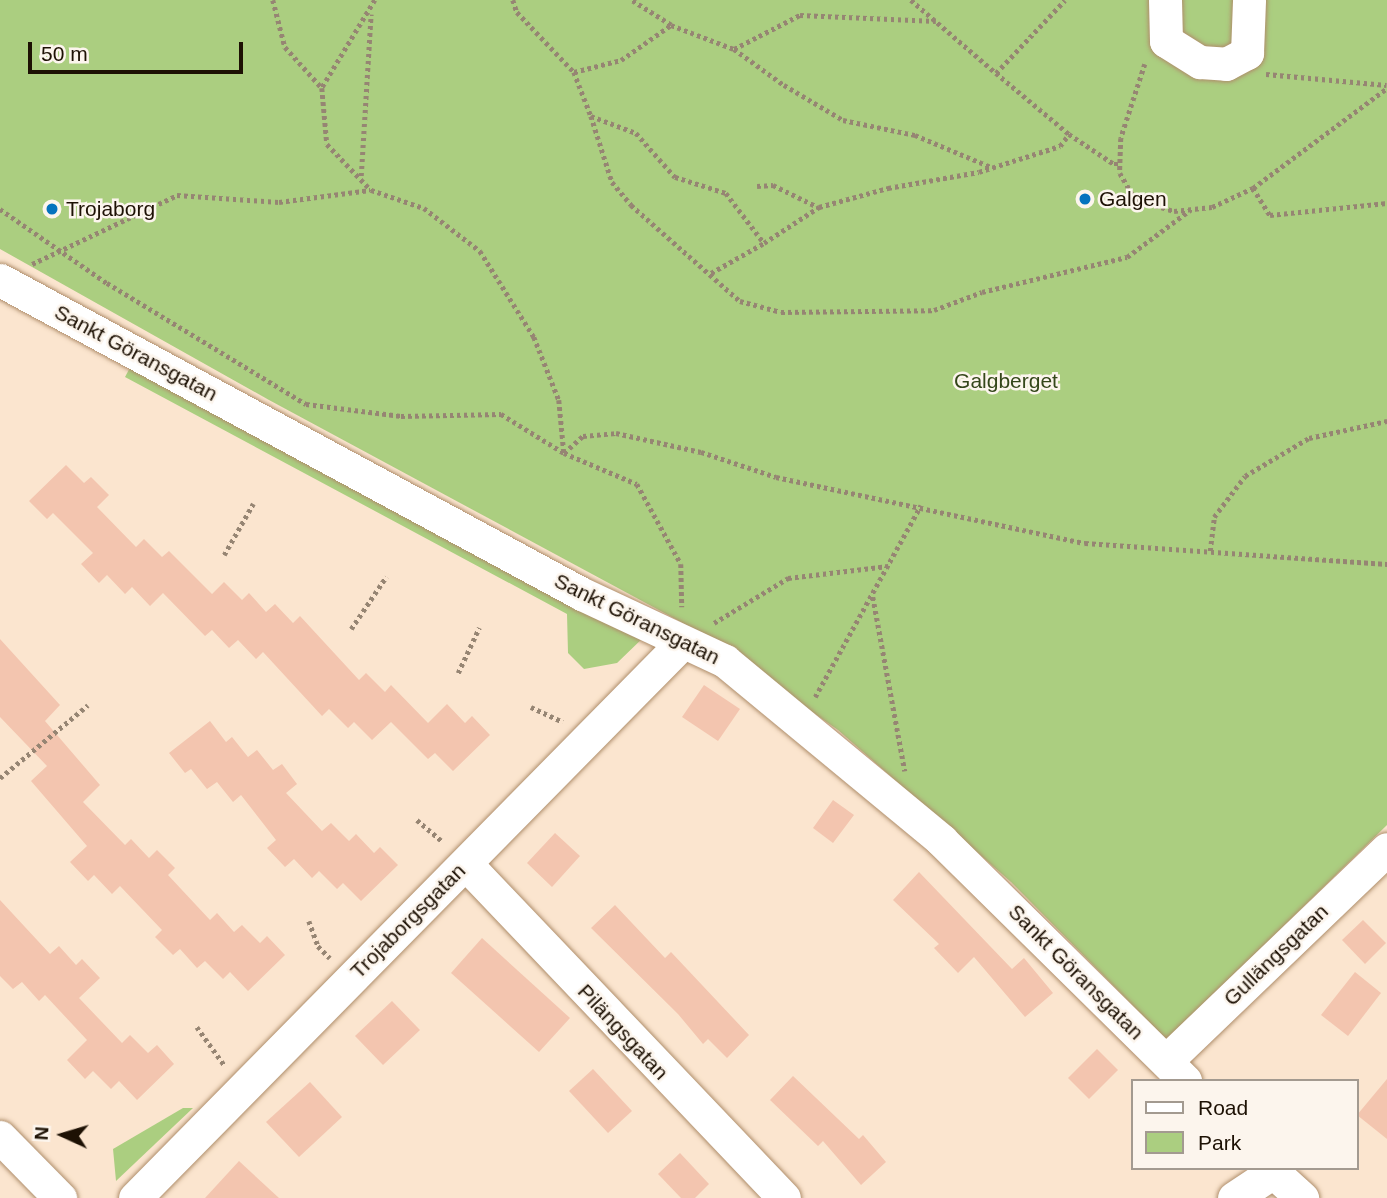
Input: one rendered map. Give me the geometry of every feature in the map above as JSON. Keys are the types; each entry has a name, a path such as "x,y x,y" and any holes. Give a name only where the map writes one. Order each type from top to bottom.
{"street":[{"path":"1165,0 1166,41 1200,62 1226,64 1247,52 1249,0"},
{"name":"Sankt Göransgatan","path":"2,281 582,594 725,661 913,817 1175,1071"},
{"name":"Trojaborgsgatan","path":"135,1198 241,1085 466,864 682,643"},
{"name":"Gullängsgatan","path":"1175,1071 1387,849"},
{"name":"Pilängsgatan","path":"466,864 783,1198"},
{"path":"0,1137 60,1198"},
{"path":"1234,1198 1271,1170 1302,1198"}],"path":[{"path":"273,0 285,47 322,88 327,144 371,190"},
{"path":"322,88 371,13 376,0"},
{"path":"513,0 517,12 574,72 611,182 631,205 740,301 781,313 934,310 982,292 1128,257 1190,210"},
{"path":"631,0 671,25 734,49 843,120 915,135 992,167"},
{"path":"911,0 1069,134 1114,164 1121,163"},
{"path":"996,73 1065,0"},
{"path":"361,177 371,13"},
{"path":"734,49 800,15 936,21"},
{"path":"574,72 621,60 671,25"},
{"path":"1166,41 1147,56 1121,138 1125,186 1135,200 1148,207 1190,210 1212,207 1253,188 1387,87"},
{"path":"1247,52 1271,77 1387,87"},
{"path":"591,116 636,133 675,177 726,193 764,243"},
{"path":"711,273 819,207 992,167 1060,146 1069,134"},
{"path":"757,186 773,185 819,207"},
{"path":"1253,188 1270,215 1387,203"},
{"path":"2,281 28,265 62,252 177,195 279,202 371,190 424,208 480,251 539,349 559,400 564,453"},
{"path":"0,209 62,252 306,404 401,416 501,414 564,453 637,484 681,564 682,643"},
{"path":"1210,551 1214,517 1245,475 1309,438 1387,421"},
{"path":"564,453 583,436 616,433 701,452 776,477 921,505 1085,543 1387,564"},
{"path":"224,555 253,504"},
{"path":"800,723 873,596 921,505"},
{"path":"682,643 788,578 889,566"},
{"path":"351,629 386,577"},
{"path":"873,596 913,817"},
{"path":"458,673 479,628"},
{"path":"0,778 88,705"},
{"path":"309,920 318,946"},
{"path":"197,1027 211,1049"}],"green space":[{"name":"Galgberget","path":"0,0 1387,0 1387,825 1167,1040 1011,882 838,730 694,629 269,400 0,249"},
{"path":"133,362 646,635 617,663 584,669 568,653 567,614 125,377"},
{"path":"183,1108 193,1108 116,1181 113,1149"}],"building":[{"path":"66,465 84,483 91,477 109,495 97,507 136,547 144,539 162,557 169,551 212,594 224,582 242,600 249,593 266,612 275,604 293,623 300,616 359,680 366,673 385,692 391,685 428,723 447,704 465,723 472,716 490,735 453,771 435,753 428,759 391,722 372,740 354,722 348,728 329,709 322,716 263,652 256,659 238,640 229,648 212,630 205,636 163,593 150,606 132,587 125,594 107,575 99,583 81,564 93,553 53,513 47,519 29,501"},
{"path":"0,639 60,705 45,721 100,785 83,802 125,845 131,839 149,858 157,850 175,868 168,875 210,920 217,913 234,932 242,925 260,943 267,936 285,955 248,991 230,972 223,979 205,961 197,968 180,949 173,955 155,937 162,930 120,886 112,894 94,875 88,881 70,862 87,846 31,781 47,766 0,717"},
{"path":"704,685 740,709 718,741 682,717"},
{"path":"210,721 226,742 232,737 248,757 257,750 273,770 282,764 297,784 286,793 322,831 331,823 349,841 356,834 374,853 380,847 398,865 361,901 343,883 337,889 319,871 312,878 294,859 285,867 267,848 276,840 241,795 233,802 217,782 207,789 191,769 185,773 169,753"},
{"path":"833,800 854,815 833,843 813,828"},
{"path":"555,833 580,856 552,887 527,863"},
{"path":"919,872 1012,969 1024,958 1053,993 1025,1017 974,957 958,973 934,948 939,944 893,900"},
{"path":"0,900 50,954 59,946 76,965 82,959 100,978 79,998 122,1043 130,1035 148,1053 157,1045 174,1064 137,1100 119,1081 111,1089 93,1071 85,1079 67,1060 87,1040 45,995 39,1001 22,982 13,989 0,976"},
{"path":"615,905 665,958 671,952 749,1035 727,1058 708,1039 703,1044 678,1014 591,928"},
{"path":"1363,920 1386,943 1365,964 1342,940"},
{"path":"482,938 570,1018 539,1052 451,973"},
{"path":"1355,972 1381,993 1348,1036 1321,1015"},
{"path":"392,1001 420,1030 383,1065 355,1036"},
{"path":"1097,1049 1118,1070 1089,1099 1068,1078"},
{"path":"593,1069 632,1111 608,1133 569,1091"},
{"path":"793,1076 859,1139 863,1135 886,1162 861,1185 823,1141 818,1146 770,1100"},
{"path":"1387,1079 1387,1139 1359,1117 1359,1113"},
{"path":"310,1082 342,1117 299,1157 266,1122"},
{"path":"680,1153 709,1184 695,1198 681,1198 658,1174"},
{"path":"239,1161 279,1198 205,1198"}],"place":[{"name":"Galgen","path":"1085,199"},
{"name":"Trojaborg","path":"52,209"}]}
